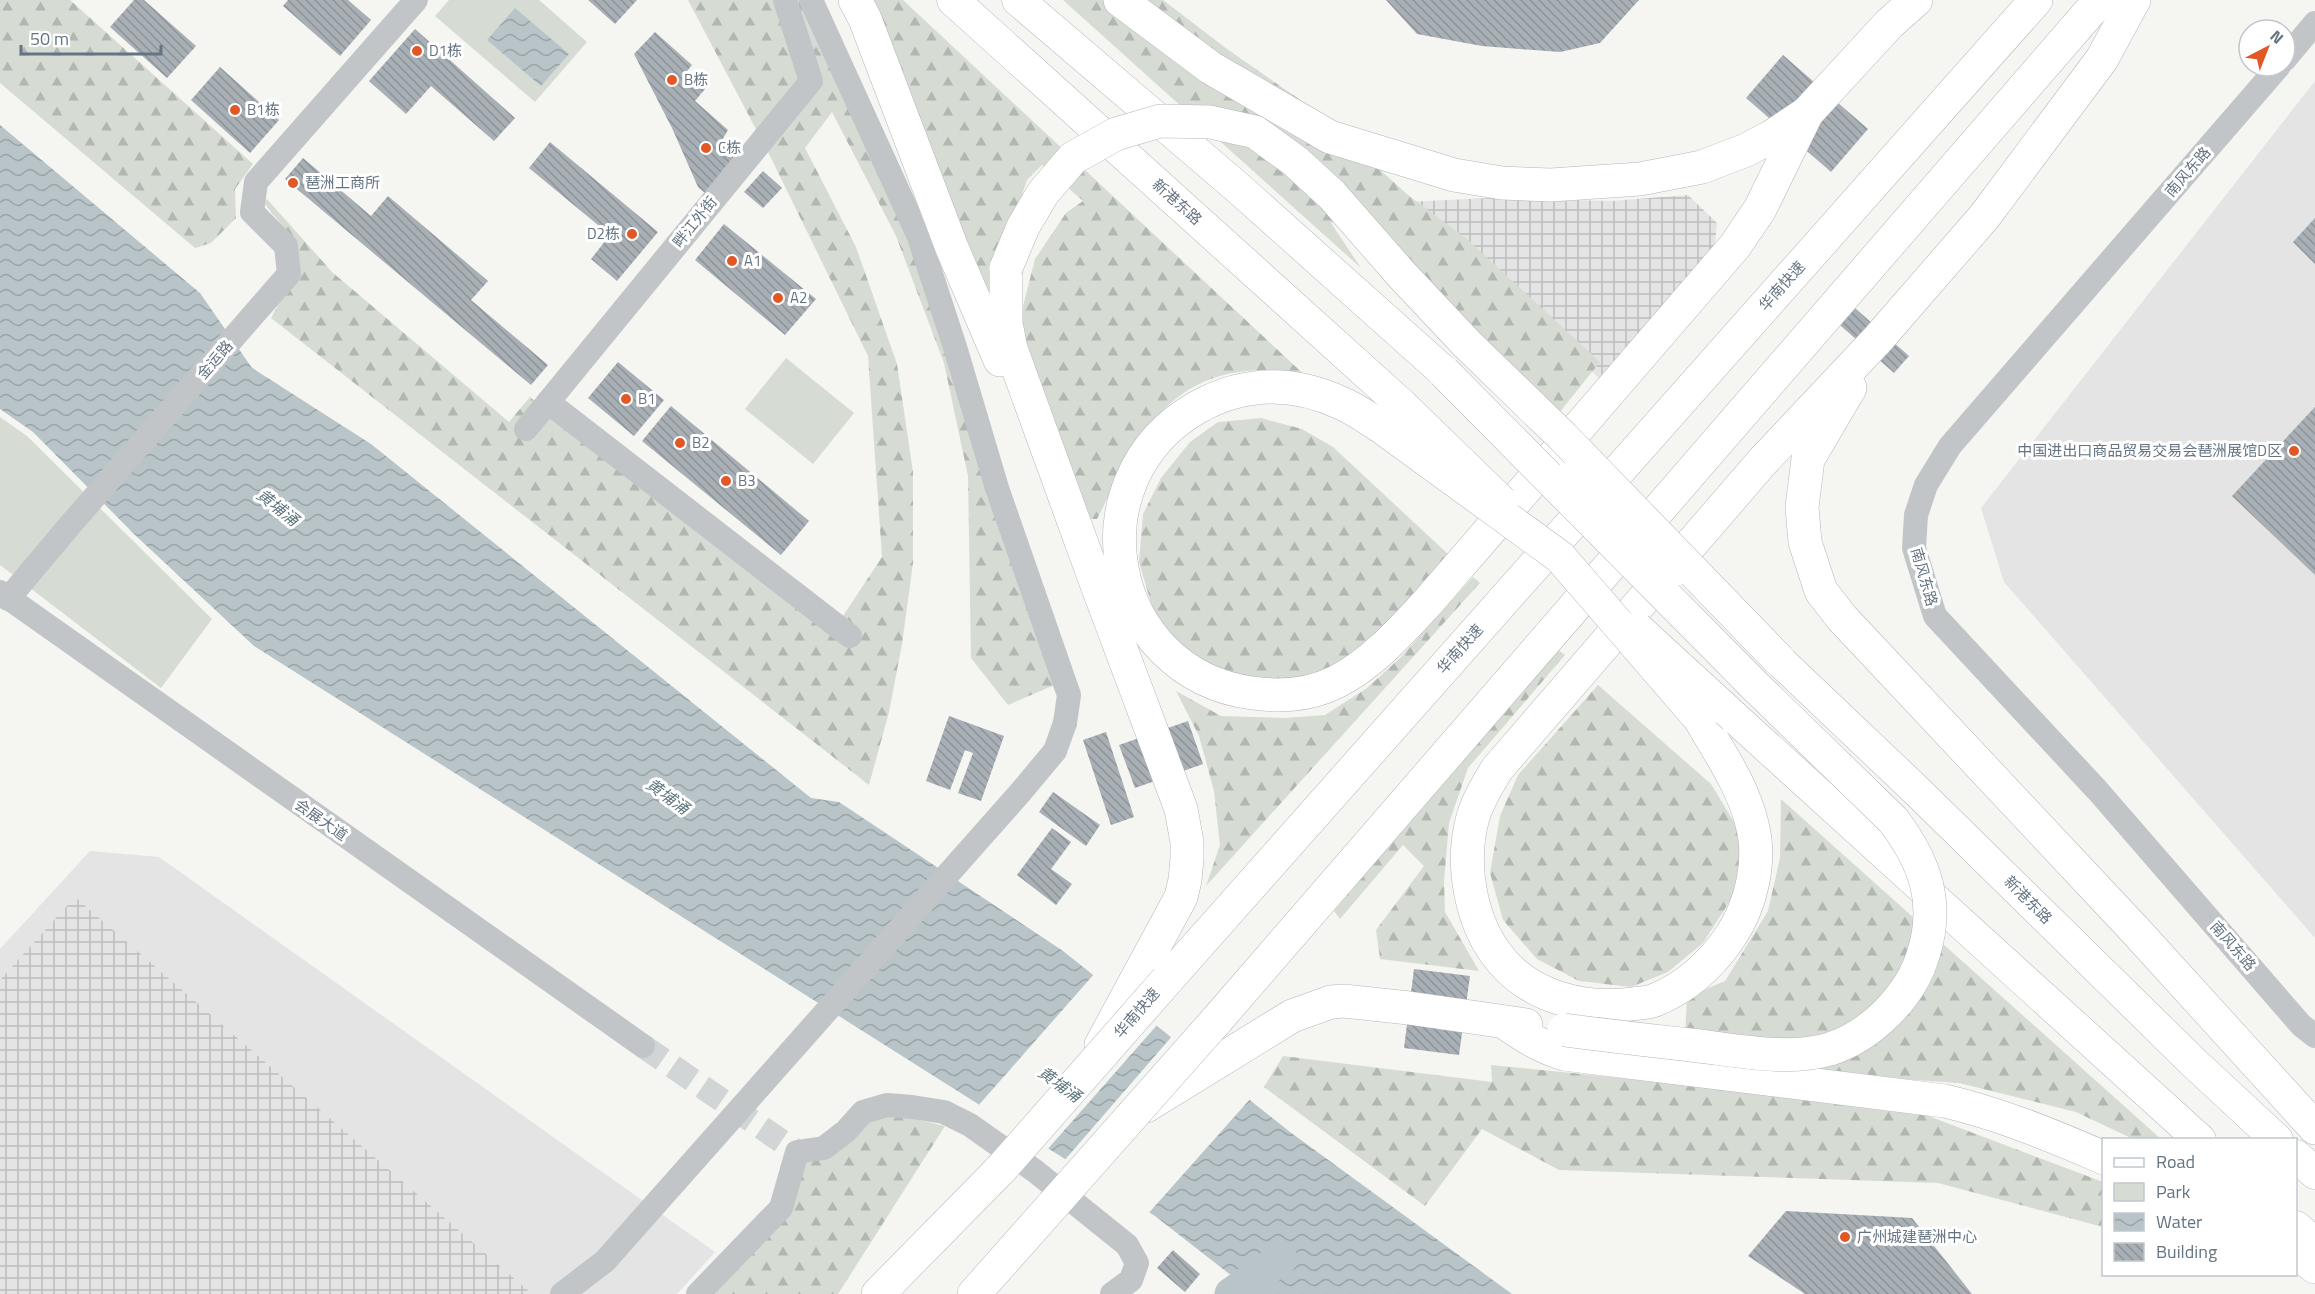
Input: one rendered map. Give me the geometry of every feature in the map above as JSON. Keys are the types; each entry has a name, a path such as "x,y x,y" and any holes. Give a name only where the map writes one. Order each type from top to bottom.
{"highway":[{"path":"855,0 865,19 952,248 1094,577"},
{"path":"1120,0 1211,68 1330,137 1454,175 1502,183 1551,185 1640,179 1702,167 1771,137 1807,113 1889,24 1916,0"},
{"name":"华南快速","path":"878,1294 1001,1168 1086,1072 1157,971 2036,0"},
{"path":"974,1294 1215,1022 2100,0"},
{"path":"1807,113 1760,209 1735,246 1428,602 1366,663 1335,682 1304,692 1272,696 1237,691 1216,684 1174,661 1148,634 1128,596 1119,562 1118,536 1123,508 1131,481 1144,458 1162,434 1184,415 1210,400 1242,389 1280,386 1391,415 1560,557 1700,719 1734,779 1752,824 1755,845 1750,891 1740,921 1722,949 1702,972 1653,1001 1620,1006 1589,1005 1558,998 1529,985 1500,960 1483,929 1472,900 1467,873 1467,843 1473,817 1483,792 1497,769 1763,461 1878,339 1991,208 2102,59 2134,0"},
{"path":"1157,971 1185,880 1188,859 1181,808 1011,349 1006,323 1006,268 1023,227 1042,193 1073,158 1116,134 1160,121 1210,122 1255,132 1294,161 1332,195 1402,275 1467,344 1563,437 1779,660"},
{"path":"1878,339 1808,459 1802,507 1805,542 1821,591 1850,627 2134,928 2315,1128"},
{"path":"1135,1112 1292,1016 1331,1002 1344,1001 1389,1006 1757,1053 1812,1053 1847,1042 1877,1021 1893,1006 1921,964 1927,945 1929,924 1928,883 1912,844 1893,820 1755,686 1444,372"},
{"path":"1504,1022 1546,1049 1564,1054 1945,1101 2013,1121 2102,1158"},
{"path":"2297,1254 2315,1267"}],"main road":[{"name":"新港东路","path":"953,0 1391,415"},
{"path":"1018,0 1237,187 1444,372"},
{"name":"新港东路","path":"1444,372 1779,660 1920,793 2184,1053 2275,1138"},
{"path":"1560,557 2198,1138"},
{"path":"2297,1158 2315,1173"},
{"path":"2297,1229 2315,1245"}],"street":[{"name":"金运路","path":"4,596 70,525 289,274 285,246 252,212 262,183 416,0"},
{"name":"畔江外街","path":"526,429 811,81 785,0"},
{"path":"562,1294 605,1261 1019,794 1055,751 1065,723 1069,695 997,488 919,237 811,0"},
{"path":"2297,45 2315,24"},
{"name":"南风东路","path":"2269,78 1950,446 1926,485 1916,515 1914,548 1935,616 2098,791 2301,1025 2315,1036"},
{"path":"548,402 849,636"},
{"name":"会展大道","path":"4,596 643,1046"},
{"path":"698,1294 781,1208 797,1152 824,1148 846,1131 863,1112 887,1106 944,1112 970,1125 1035,1171 1127,1245 1137,1263 1131,1280 1112,1294"}],"shaded area":[{"path":"2315,81 2315,938 2004,582 1981,508"},
{"path":"1688,195 1717,223 1713,265 1607,385 1404,202 1492,198 1611,201"},
{"path":"90,851 159,857 715,1252 677,1294 0,1294 0,949"},
{"path":"75,897 532,1294 0,1294 0,980"}],"green space":[{"path":"0,0 70,0 253,164 235,189 236,218 211,243 195,248 0,83"},
{"path":"449,0 539,0 587,42 535,102 435,16"},
{"path":"688,0 806,0 918,255 1057,684 1008,705 971,658 968,476 944,363 896,236 832,112 805,148 856,247 897,364 913,472 913,563 902,644 889,712 869,785 271,318 300,266 290,235 264,203 267,199 332,272 509,422 530,397 551,415 843,616 882,557 868,356 770,156"},
{"path":"868,0 903,0 1311,381 1280,372 1261,370 1227,374 1199,384 1176,398 1140,439 1097,519 1081,519 1048,419 1020,318 1035,259 1066,213 1083,201 1042,165 1027,180 987,298"},
{"path":"1063,0 1163,0 1227,49 1309,106 1408,195 1468,240 1600,362 1559,413 1356,213 1331,223 1361,268"},
{"path":"786,358 854,413 813,464 745,409"},
{"path":"0,417 27,436 212,619 161,688 0,565"},
{"path":"1261,418 1302,429 1333,447 1449,555 1377,637 1322,673 1291,682 1221,673 1177,644 1154,613 1139,562 1143,514 1161,478 1190,442 1218,422"},
{"path":"1473,577 1480,583 1206,886 1220,845 1214,791 1199,736 1176,691 1221,716 1284,718 1325,715 1367,688 1401,657"},
{"path":"1557,649 1565,655 1468,768 1449,823 1444,881 1445,912 1479,971 1380,959 1376,930 1424,866 1403,845 1340,919 1334,911"},
{"path":"1598,685 1711,784 1743,837 1737,890 1703,943 1668,972 1631,987 1579,981 1537,959 1503,920 1490,873 1500,816 1518,775"},
{"path":"1781,799 2160,1138 2131,1138 2076,1112 1959,1083 1842,1075 1684,1056 1687,997 1725,981 1768,911 1780,858"},
{"path":"1283,1056 1492,1082 1491,1065 1902,1106 2102,1182 2102,1227 1938,1183 1559,1170 1482,1129 1425,1206 1264,1087"},
{"path":"880,1111 945,1126 838,1294 704,1294 804,1160"}],"water":[{"path":"515,8 569,54 541,86 487,40"},
{"name":"黄埔涌","path":"0,125 200,293 252,368 371,444 811,798 839,802 1063,951 1290,1132 1512,1294 1255,1294 1155,1216 254,646 135,535 33,432 0,409"}],"pier":[{"path":"1095,973 1158,1024 1046,1151 977,1107"},
{"path":"1173,1035 1251,1098 1147,1215 1063,1162"}],"building":[{"path":"134,0 144,0 196,46 167,78 110,27"},
{"path":"288,0 348,0 371,20 340,56 283,6"},
{"path":"588,0 637,0 615,24"},
{"path":"1386,0 1639,0 1600,43 1560,52 1482,46 1417,34"},
{"name":"D1栋","path":"415,29 515,118 494,141 431,86 406,114 369,81"},
{"path":"655,32 692,65 687,71 705,89 695,101 728,130 722,140 739,156 706,194 698,187 672,128 634,54"},
{"path":"1783,55 1868,129 1831,172 1746,98"},
{"name":"B1栋","path":"220,67 279,120 250,153 191,100"},
{"path":"550,142 658,232 617,281 591,259 610,235 529,168"},
{"path":"303,158 371,216 388,196 488,281 471,300 548,365 531,385 285,179"},
{"path":"763,171 782,188 763,208 744,192"},
{"path":"2315,218 2315,264 2293,242"},
{"path":"724,224 816,299 785,335 695,260"},
{"path":"1847,301 1909,356 1894,373 1832,318"},
{"name":"B1","path":"618,362 664,400 634,436 588,398"},
{"path":"671,406 809,521 781,555 642,441"},
{"name":"中国进出口商品贸易交易会琶洲展馆D区","path":"2315,407 2315,575 2232,496"},
{"path":"949,716 1004,736 981,801 958,793 973,753 965,750 950,790 926,781"},
{"path":"1188,721 1203,764 1135,788 1119,745"},
{"path":"1106,732 1134,817 1111,825 1083,740"},
{"path":"1053,792 1100,825 1086,846 1039,812"},
{"path":"1052,828 1071,842 1051,869 1072,884 1056,905 1017,875"},
{"path":"1414,969 1470,976 1459,1055 1404,1048"},
{"name":"广州城建琶洲中心","path":"1786,1211 1912,1218 1972,1294 1805,1294 1748,1256"},
{"path":"1173,1250 1200,1274 1185,1292 1157,1268"}],"waterway":[{"path":"1231,1294 1281,1259"}],"tunnel":[{"path":"643,1046 797,1152"}],"place":[{"name":"D1栋","path":"417,51"},
{"name":"B栋","path":"672,80"},
{"name":"B1栋","path":"235,110"},
{"name":"C栋","path":"706,148"},
{"name":"琶洲工商所","path":"293,183"},
{"name":"D2栋","path":"632,234"},
{"name":"A1","path":"732,261"},
{"name":"A2","path":"778,298"},
{"name":"B1","path":"626,399"},
{"name":"B2","path":"680,443"},
{"name":"中国进出口商品贸易交易会琶洲展馆D区","path":"2294,451"},
{"name":"B3","path":"726,481"},
{"name":"广州城建琶洲中心","path":"1845,1237"}]}
